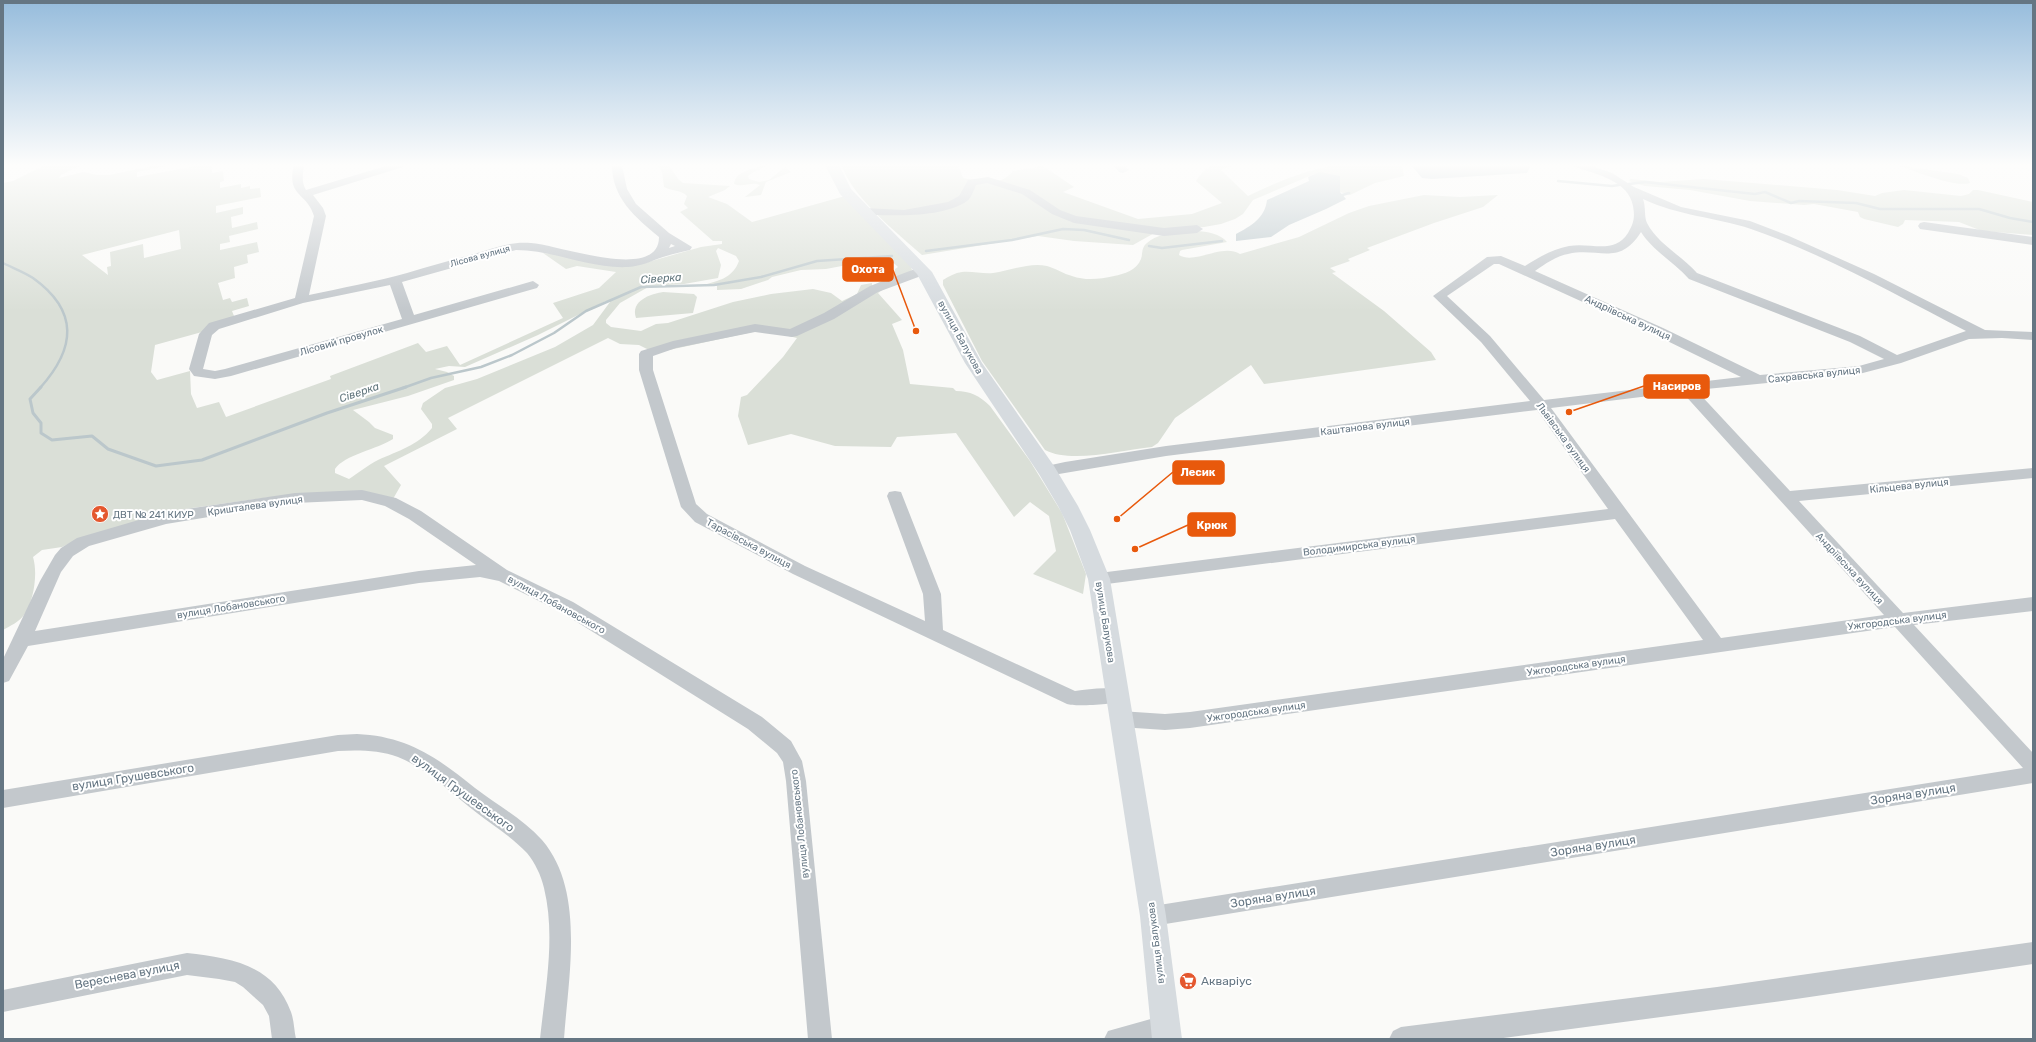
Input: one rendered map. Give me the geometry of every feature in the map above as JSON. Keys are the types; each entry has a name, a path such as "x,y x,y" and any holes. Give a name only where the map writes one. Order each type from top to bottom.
{"main road":[{"name":"вулиця Балукова","path":"867,214 924,272 974,364 1047,471 1080,530 1099,579 1120,719 1153,916 1166,1033"}],"street":[{"path":"301,300 319,214"},
{"path":"639,214 665,236 665,244 660,254"},
{"path":"1060,214 1074,219 1164,232 1197,229"},
{"path":"1641,214 1641,222 1652,240 1682,264 1693,276 1855,339 1896,360"},
{"path":"1700,214 1731,220 1757,228 1808,249 1891,287 1980,333"},
{"path":"1527,270 1547,257 1572,249 1606,251 1616,250 1632,237 1641,222"},
{"path":"1924,226 2033,241"},
{"name":"Лісова вулиця","path":"214,326 301,300 395,280 523,245 531,245 593,260 619,262 641,262 686,246 665,236"},
{"name":"Андріївська вулиця","path":"1496,259 1527,270 1758,380"},
{"name":"Львівська вулиця","path":"1496,259 1491,260 1439,296 1460,314 1498,352 1542,405 1716,645"},
{"name":"Тарасівська вулиця","path":"924,272 919,272 874,290 829,316 792,333 755,328 674,345 646,354 646,370 689,507 701,518 799,570 934,632 1074,699 1094,696 1117,696"},
{"path":"395,280 409,321"},
{"name":"Лісовий провулок","path":"214,326 206,334 196,369 199,373 206,375 226,373 533,285"},
{"name":"Сахравська вулиця","path":"1685,387 1859,370 1896,360 1967,335 1980,333 2033,336"},
{"name":"Андріївська вулиця","path":"1685,387 1897,620 2033,766"},
{"name":"Каштанова вулиця","path":"1047,471 1166,451 1685,387"},
{"name":"Кільцева вулиця","path":"1785,497 2033,473"},
{"name":"Кришталева вулиця","path":"22,640 51,577 66,552 83,542 166,518 295,498 362,495 390,502 415,515 503,575"},
{"path":"895,496 932,594 934,632"},
{"name":"Володимирська вулиця","path":"1099,579 1619,513"},
{"name":"вулиця Лобановського","path":"22,640 426,576 480,571 503,575 567,607 755,723 784,747 792,761 796,781 820,1039"},
{"name":"Ужгородська вулиця","path":"1120,719 1165,722 1190,720 1897,620 2033,604"},
{"path":"3,676 22,640"},
{"name":"вулиця Грушевського","path":"3,799 338,743 361,741 381,743 412,754 438,771 527,840 541,855 548,869 555,889 559,941 552,1039"},
{"name":"Зоряна вулиця","path":"1153,916 2033,775"},
{"path":"1401,1039 1566,1019 2033,954"},
{"name":"Вереснева вулиця","path":"3,1001 187,964 238,972 262,988 271,997 280,1012 284,1039"},
{"path":"1116,1039 1166,1033"}],"shaded area":[{"path":"3,214 243,214 231,217 232,228 257,222 258,229 229,236 230,242 220,244 220,250 257,242 259,252 247,255 248,263 234,267 235,278 218,283 223,300 230,298 232,302 247,298 249,306 232,311 234,316 202,332 155,345 151,372 157,380 190,371 191,394 197,408 219,402 226,417 331,379 330,376 418,343 426,352 447,346 460,365 563,318 553,303 599,288 616,272 577,266 566,269 543,253 641,264 701,247 722,244 722,241 713,241 682,214 740,214 752,222 782,214 861,214 911,267 912,270 878,293 902,320 892,324 903,350 910,384 953,388 956,391 974,395 982,399 990,406 1030,461 1062,513 1086,574 1083,594 1033,574 1056,551 1049,516 1030,502 1014,517 956,433 897,437 891,447 835,446 791,434 748,445 738,416 741,397 747,395 783,357 797,338 762,330 655,353 639,345 620,344 608,338 448,418 457,429 384,466 401,485 393,499 271,497 185,509 81,538 62,547 42,550 33,557 35,579 33,595 27,609 20,620 3,630","holes":["179,230 181,249 144,258 143,244 110,252 111,266 107,267 108,275 82,255","718,248 736,256 739,261 733,271 726,277 707,284 708,286 717,286 717,290 741,289 768,280 772,277 801,270 826,269 852,264 855,260 872,256 883,257 898,267 895,269 894,275 872,286 872,283 861,285 857,294 842,301 831,293 813,289 771,294 733,302 668,323 656,324 641,331 611,327 606,323 606,320 620,303 650,286 684,284 718,278 721,265 716,251","606,301 610,302 593,325 555,347 477,379 445,388 423,403 421,409 432,424 432,428 414,443 374,462 349,479 335,473 335,469 339,464 353,456 387,443 393,439 393,435 375,428 353,410 408,396 454,380 454,376 447,372 435,369 449,366 465,367 538,335"]},
{"path":"877,214 1123,214 1138,219 1193,214 1243,214 1235,219 1221,224 1158,231 1133,245 1074,241 1038,236 922,255"},
{"path":"1262,214 1315,214 1289,225 1271,237 1236,241 1236,234 1247,228"},
{"path":"1348,214 1463,214 1367,248 1370,250 1348,259 1350,261 1330,268 1336,272 1332,273 1384,311 1431,352 1436,360 1264,384 1251,365 1175,418 1158,443 1152,447 1097,455 1068,456 1045,450 982,361 943,285 943,280 959,272 993,273 1033,265 1047,266 1082,279 1098,279 1118,275 1130,271 1139,263 1142,251 1147,243 1154,238 1175,232 1200,231 1211,233 1227,242 1180,251 1179,255 1193,258 1225,251 1233,251 1240,254 1299,237"},
{"path":"1859,214 2033,214 2033,235 1982,231 1959,222 1905,220 1903,224 1898,227 1860,217"},
{"path":"663,292 694,294 697,297 693,313 636,318 636,307 642,299"}],"waterway":[{"name":"Сіверка","path":"1995,214 2033,222"},
{"name":"Сіверка","path":"926,251 1012,240 1063,229 1084,230 1129,240"},
{"name":"Сіверка","path":"1149,246 1162,248 1222,241"},
{"name":"Сіверка","path":"403,388 431,378 481,367 512,355 554,333 586,311 641,287 714,285 761,277 817,261 892,256"},
{"name":"Сіверка","path":"3,263 30,276 48,291 59,303 65,317 67,330 66,344 61,359 40,388"},
{"name":"Сіверка","path":"41,387 30,399 33,413 41,423 41,433 52,440 92,436 108,449 156,466 202,460 327,413 403,388"}],"place":[{"name":"Охота","path":"916,331"},
{"name":"Насиров","path":"1569,412"},
{"name":"ДВТ № 241 КИУР","path":"100,514"},
{"name":"Лесик","path":"1117,519"},
{"name":"Крюк","path":"1135,549"},
{"name":"Акваріус","path":"1188,981"}]}
